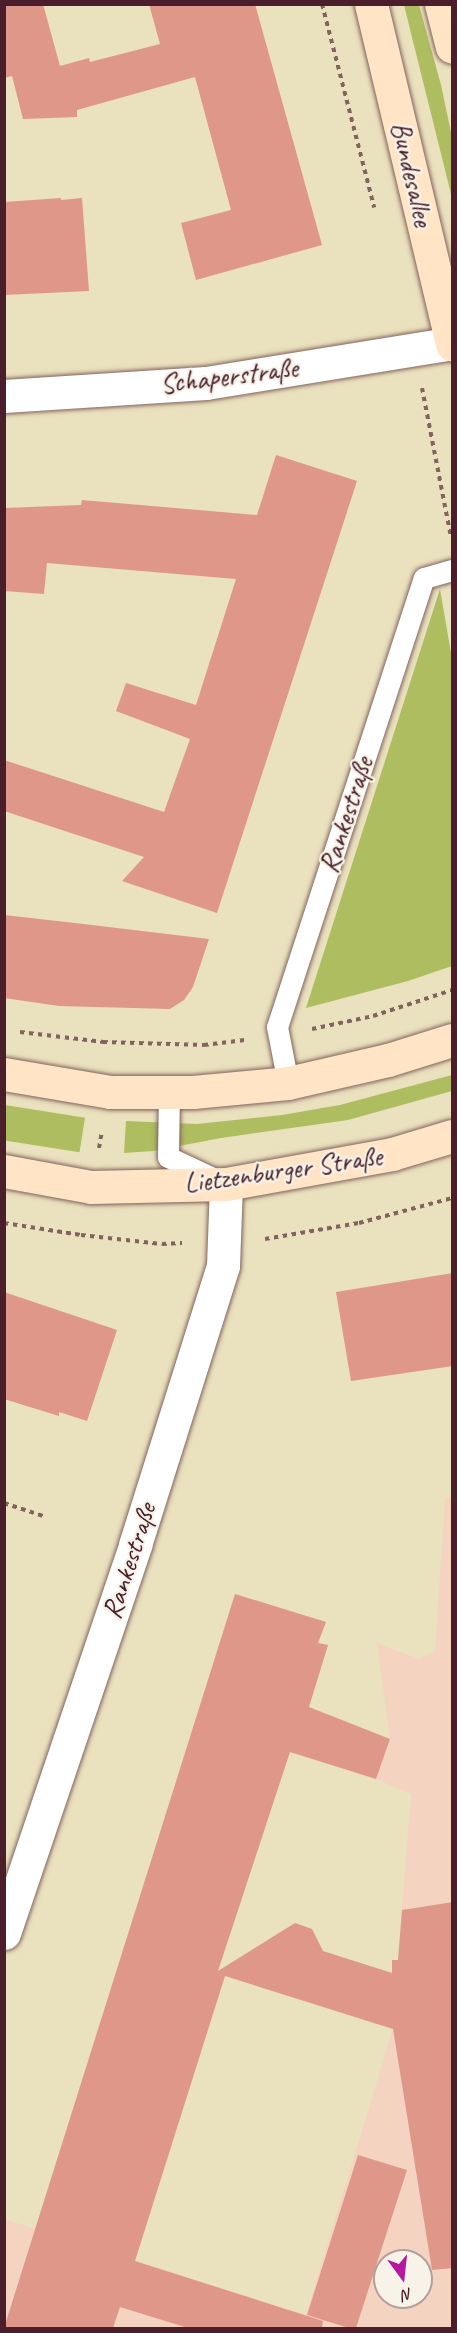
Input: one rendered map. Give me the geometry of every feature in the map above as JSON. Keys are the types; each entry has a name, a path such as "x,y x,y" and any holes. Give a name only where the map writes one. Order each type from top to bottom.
{"main road":[{"name":"Bundesallee","path":"371,4 452,344"},
{"path":"441,4 453,47"},
{"path":"4,1074 110,1092 169,1092 288,1083 388,1060 453,1040"},
{"name":"Lietzenburger Straße","path":"4,1171 91,1187 226,1184 392,1154 453,1136"}],"street":[{"name":"Schaperstraße","path":"4,396 206,382 452,344"},
{"name":"Rankestraße","path":"4,1933 13,1879 145,1515 223,1266 226,1184"}],"lane":[{"name":"Rankestraße","path":"288,1083 277,1028 424,578 453,570"},
{"path":"169,1092 168,1157 226,1184"}],"path":[{"path":"322,4 377,217"},
{"path":"423,392 453,543"},
{"path":"15,1032 103,1041 204,1045 279,1036 373,1016 453,990"},
{"path":"98,1152 102,1130"},
{"path":"278,1238 359,1223 453,1198"},
{"path":"4,1223 36,1230 162,1244"},
{"path":"4,1503 46,1517"}],"shaded area":[{"path":"452,1497 452,1902 402,1910 411,1794 376,1779 390,1739 377,1643 419,1659 435,1651 445,1499"},
{"path":"452,2019 452,2328 5,2328 4,2219 306,2315 393,2029"}],"green space":[{"path":"404,5 419,5 441,85 452,137 452,198"},
{"path":"440,589 452,659 452,966 408,981 306,1008"},
{"path":"452,1075 452,1091 348,1120 221,1138 153,1151 124,1153 126,1121 197,1124 282,1115 340,1105"},
{"path":"5,1105 85,1118 80,1152 4,1140"}],"building":[{"path":"4,4 43,4 60,66 89,58 90,62 160,44 149,4 255,4 322,245 196,280 181,223 231,210 195,77 77,110 77,117 23,119 12,76 4,78"},
{"path":"61,198 61,200 82,198 89,291 4,295 4,202"},
{"path":"276,455 357,481 217,913 122,881 144,857 4,811 4,760 164,812 190,739 116,711 126,683 196,705 236,579 47,563 44,594 4,591 4,508 81,505 82,500 257,515"},
{"path":"4,915 209,939 193,987 184,1000 170,1009 59,1006 4,998"},
{"path":"453,1273 453,1366 351,1381 336,1292"},
{"path":"4,1292 117,1330 87,1421 59,1412 59,1416 4,1399"},
{"path":"235,1594 326,1622 318,1643 328,1645 309,1707 390,1739 376,1779 290,1752 218,1971 295,1923 312,1929 323,1951 392,1973 392,1960 398,1960 402,1910 453,1902 453,2268 433,2270 433,2249 429,2249 393,2029 225,1976 135,2261 323,2321 322,2328 188,2328 120,2307 113,2328 4,2328"},
{"path":"358,2155 407,2170 382,2249 373,2249 373,2275 356,2328 307,2315"}]}
